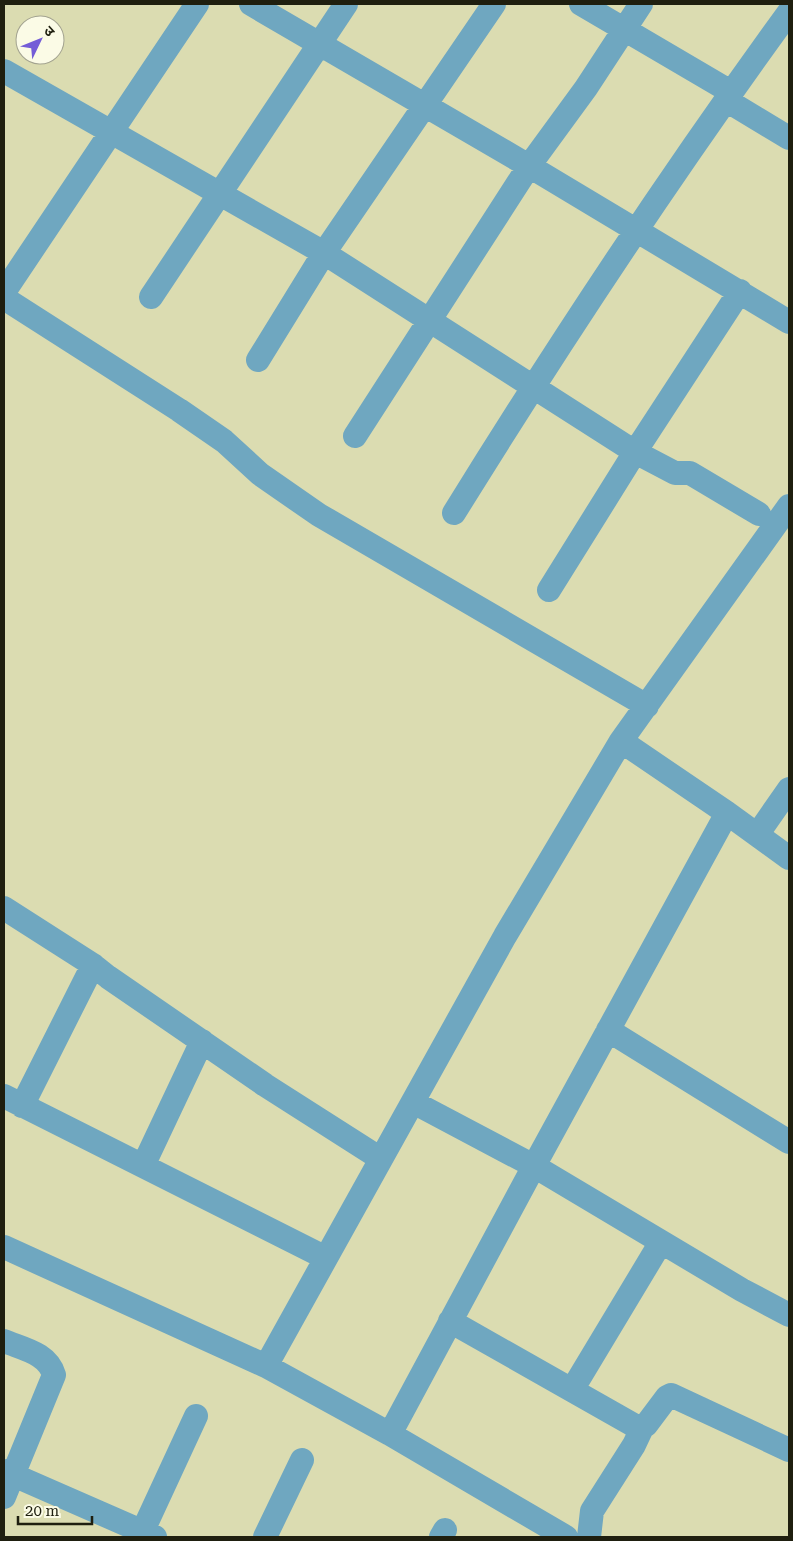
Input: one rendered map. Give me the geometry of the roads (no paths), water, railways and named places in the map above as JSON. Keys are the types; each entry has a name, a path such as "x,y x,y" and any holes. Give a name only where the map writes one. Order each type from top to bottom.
{"street":[{"path":"4,292 198,4"},
{"path":"251,4 638,230 789,322"},
{"path":"151,296 346,4"},
{"path":"258,360 324,253 494,4"},
{"path":"581,4 728,96 789,138"},
{"path":"355,436 529,166 586,88 641,4"},
{"path":"454,513 532,387 728,96 789,12"},
{"path":"4,71 324,253 635,452 675,473 690,474 759,514"},
{"path":"549,590 635,452 740,291"},
{"path":"4,298 224,441 260,474 319,515 647,706"},
{"path":"266,1366 505,936 621,741 789,506"},
{"path":"621,741 789,858"},
{"path":"756,834 789,789"},
{"path":"390,1434 727,813"},
{"path":"4,908 93,964 265,1085 381,1159"},
{"path":"93,964 13,1101 326,1258"},
{"path":"608,1030 789,1142"},
{"path":"143,1166 202,1042"},
{"path":"413,1102 534,1166 742,1290 789,1314"},
{"path":"572,1390 661,1242"},
{"path":"4,1247 266,1366 390,1434 566,1537"},
{"path":"450,1321 637,1427 642,1428"},
{"path":"4,1341 43,1357 52,1367 54,1375 8,1473 4,1497"},
{"path":"589,1537 592,1511 642,1428 671,1394 789,1450"},
{"path":"8,1473 146,1535 196,1416"},
{"path":"266,1537 302,1460"}]}
